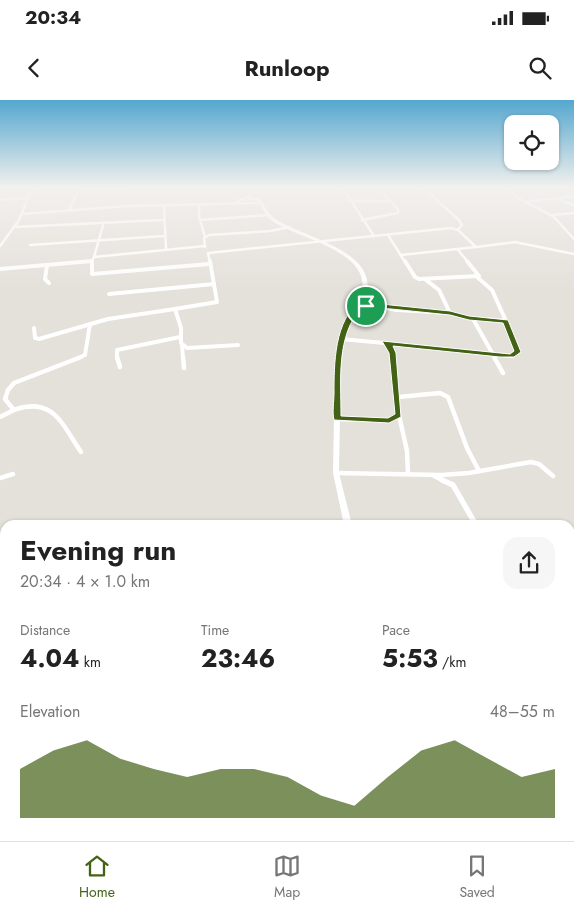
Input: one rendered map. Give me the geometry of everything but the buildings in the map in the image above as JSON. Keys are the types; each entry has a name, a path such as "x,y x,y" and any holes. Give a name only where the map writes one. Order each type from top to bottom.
{"street":[{"path":"0,246 18,222"},
{"path":"104,222 97,241 92,274 209,264"},
{"path":"15,227 116,222"},
{"path":"163,222 166,249"},
{"path":"34,328 36,338 39,339 90,324 134,314 217,302 200,222"},
{"path":"281,222 350,258 361,271 365,284 361,304 348,320 340,340 337,368 336,473 347,520"},
{"path":"363,222 374,236"},
{"path":"458,230 462,225 460,222"},
{"path":"557,222 574,239"},
{"path":"205,237 290,227"},
{"path":"208,253 451,228 458,230 476,247"},
{"path":"388,235 415,277 434,284 444,295 450,313"},
{"path":"30,245 164,236"},
{"path":"401,255 515,242 574,254"},
{"path":"0,269 205,246"},
{"path":"458,250 478,273 477,277"},
{"path":"47,265 45,279 49,283"},
{"path":"340,340 512,356 518,352 501,307 488,286 477,277 426,280"},
{"path":"109,294 214,284"},
{"path":"361,304 397,310 450,313 473,318 506,321"},
{"path":"175,309 181,328 180,337 184,368"},
{"path":"473,318 503,373"},
{"path":"14,410 6,402 5,395 10,387 38,373 85,355 88,346 86,331 90,324"},
{"path":"120,367 116,354 118,350 180,337"},
{"path":"384,343 391,346 393,353 399,415 407,451 408,474"},
{"path":"182,345 187,348 238,345"},
{"path":"398,397 440,394 448,397 467,448 479,471"},
{"path":"0,417 14,410 34,405 45,408 53,414 81,452"},
{"path":"337,419 389,420 399,415"},
{"path":"336,473 431,475 479,471 531,462 539,464 553,476"},
{"path":"0,478 13,474"},
{"path":"431,475 453,485 473,520"}],"route":[{"path":"361,304 366,306 407,311 450,313 469,318 506,321 518,352 512,356 413,344 384,343 391,346 393,353 399,415 389,420 337,419 337,368 340,340 348,320 361,304"}]}
